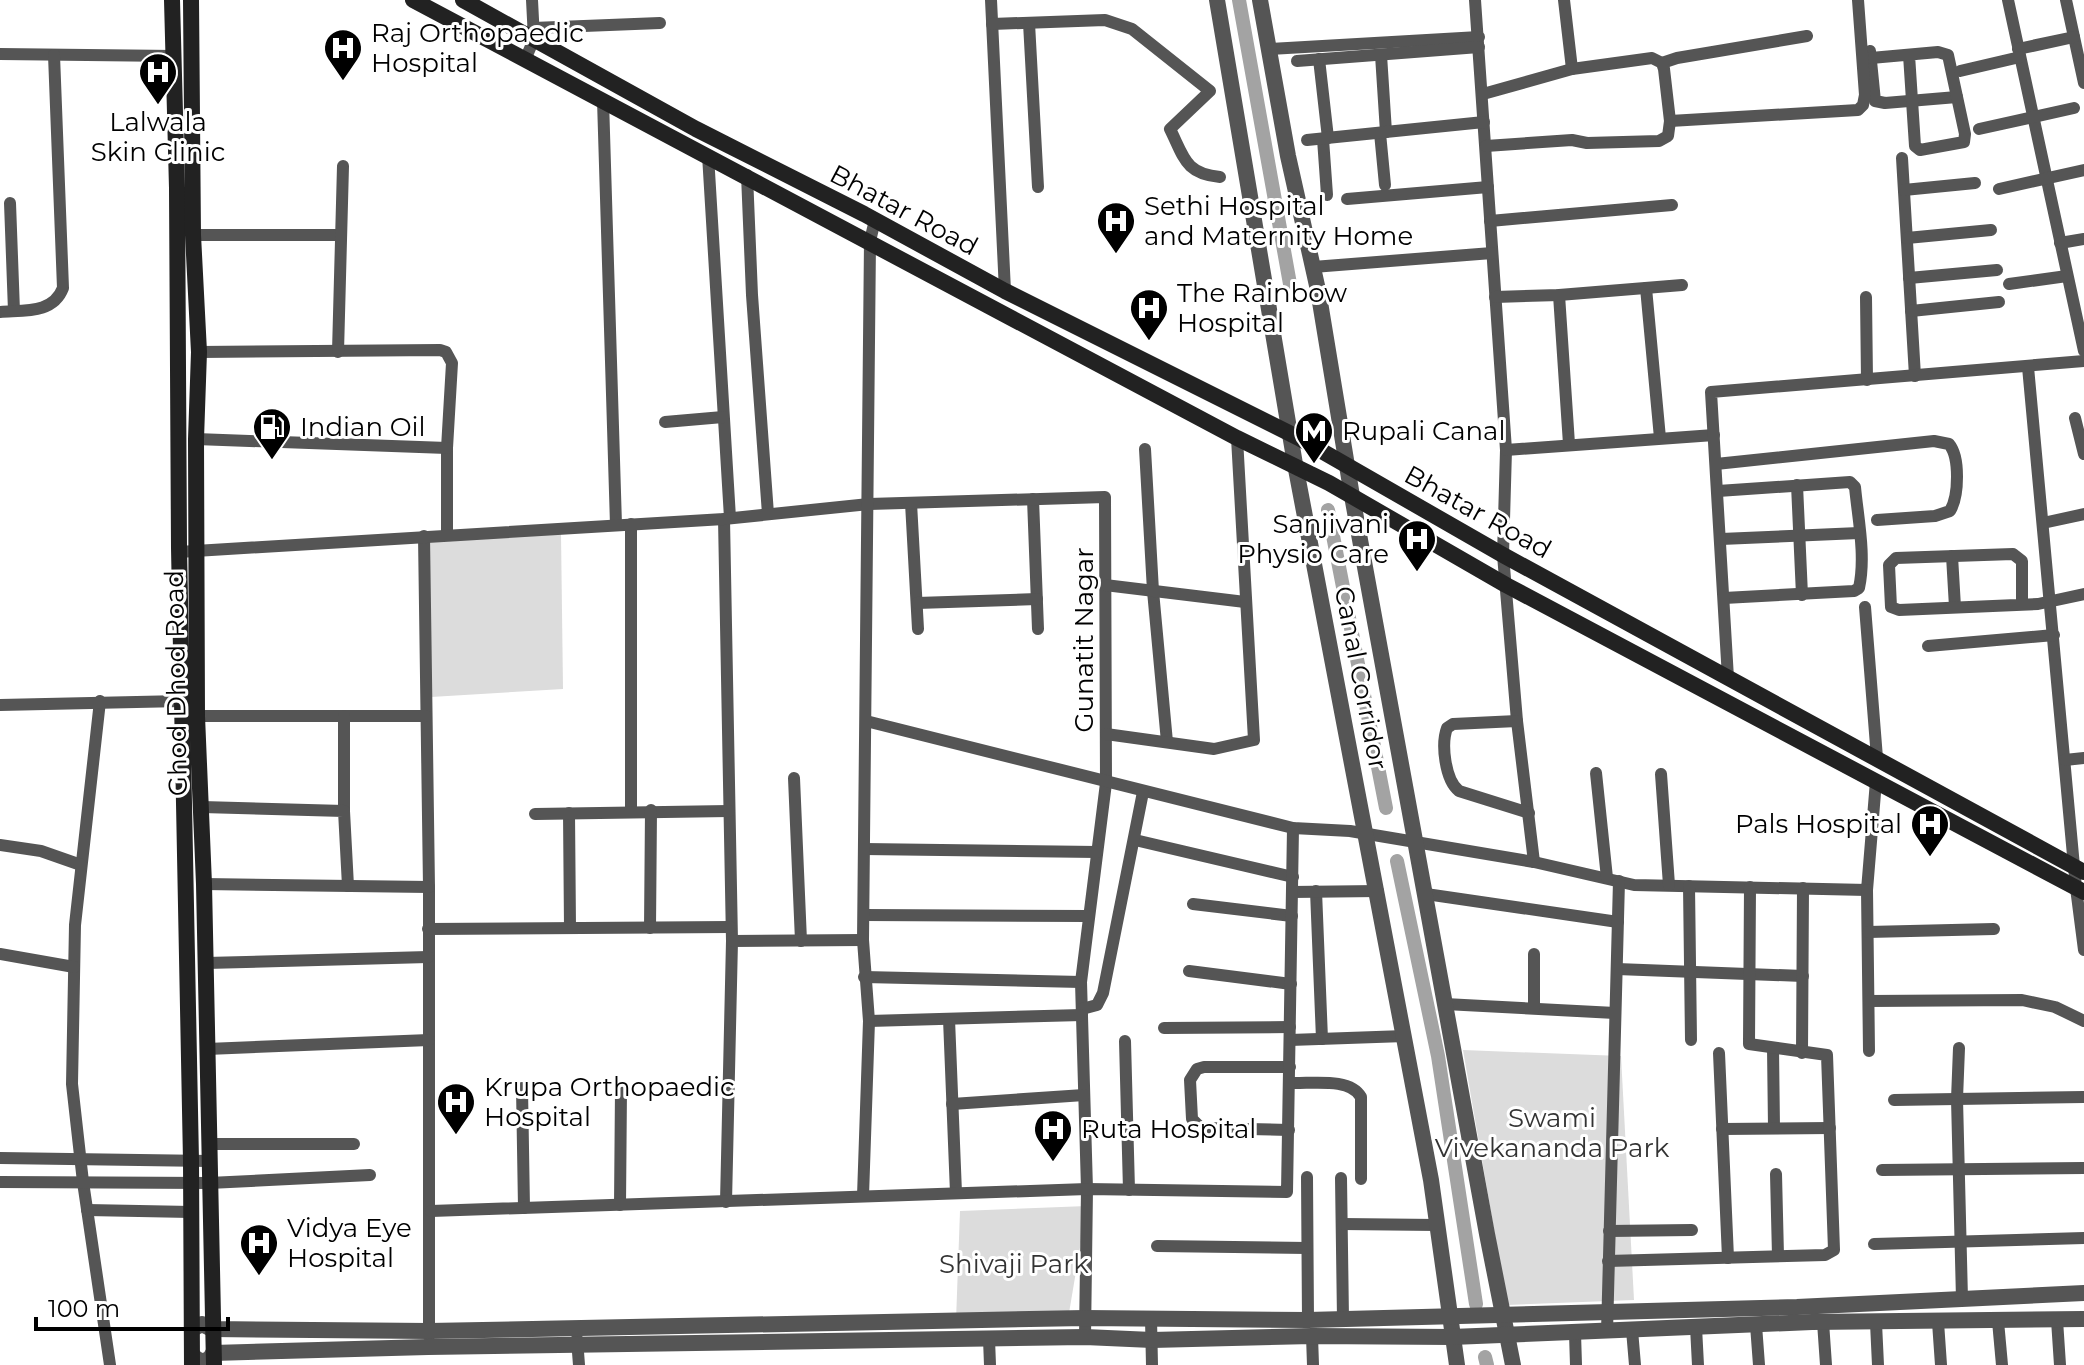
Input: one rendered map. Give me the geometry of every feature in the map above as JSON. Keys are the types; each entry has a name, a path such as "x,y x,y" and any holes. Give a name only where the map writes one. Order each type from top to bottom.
{"main road":[{"path":"172,0 192,1360"},
{"name":"Ghod Dhod Road","path":"191,0 193,235 199,352 196,439 197,716 202,807 214,1359"},
{"path":"413,0 1237,438 1295,464 1506,585 2080,890"},
{"name":"Bhatar Road","path":"463,0 534,33 696,129 875,220 1005,291 1290,434 1503,555 2079,869"}],"street":[{"path":"525,60 534,33 532,0"},
{"path":"991,0 1005,291"},
{"name":"Canal Corridor","path":"1217,0 1295,464 1405,1036 1457,1365"},
{"path":"1260,0 1288,156 1313,267 1352,496 1513,1365"},
{"path":"1475,0 1506,450 1503,555 1517,721 1534,862"},
{"path":"1564,0 1572,69"},
{"path":"1670,121 1858,110 1863,105 1865,95 1858,0"},
{"path":"1864,0 1875,101 1885,103 1957,97"},
{"path":"2008,0 2084,351"},
{"path":"2066,0 2077,31 2084,83"},
{"path":"992,24 1105,20 1132,29 1210,91 1170,129 1188,165 1201,175 1220,177"},
{"path":"534,33 660,23"},
{"path":"1029,23 1038,187"},
{"path":"1960,71 2077,31"},
{"path":"1483,94 1572,69 1652,58 1662,63 1807,36"},
{"path":"1269,49 1479,42"},
{"path":"1297,61 1381,55 1479,42"},
{"path":"1871,58 1938,52 1948,55 1965,134 1964,142 1920,150 1915,146 1909,55"},
{"path":"0,54 174,56"},
{"path":"10,203 7,311 50,306 59,299 63,288 54,55"},
{"path":"1381,55 1385,185"},
{"path":"1319,59 1327,195"},
{"path":"1486,146 1572,140 1587,143 1659,141 1668,136 1670,121 1662,63"},
{"path":"603,100 616,525"},
{"path":"1979,129 2074,108"},
{"path":"1307,140 1484,122"},
{"path":"708,155 727,519 732,941 726,1202"},
{"path":"1902,158 1915,376"},
{"path":"338,352 343,166"},
{"path":"1999,189 2084,170"},
{"path":"747,175 752,295 768,514"},
{"path":"1904,190 1975,183"},
{"path":"1347,199 1488,187"},
{"path":"1490,221 1672,205"},
{"path":"863,1196 869,1021 863,940 870,241 875,220"},
{"path":"1907,238 1991,230"},
{"path":"193,235 341,235"},
{"path":"2060,243 2084,239"},
{"path":"1313,267 1492,253"},
{"path":"1909,278 1997,270"},
{"path":"2009,284 2067,276"},
{"path":"1495,297 1682,285"},
{"path":"1646,288 1660,438"},
{"path":"1559,295 1569,444"},
{"path":"1866,297 1867,380"},
{"path":"1911,311 1999,302"},
{"path":"199,352 446,352 452,363 447,448 447,534"},
{"path":"1728,678 1711,392 2084,361"},
{"path":"2028,367 2065,760 2078,842 2084,950"},
{"path":"665,422 723,417"},
{"path":"2075,418 2084,454"},
{"path":"1506,450 1714,435"},
{"path":"1106,734 1214,749 1254,740 1237,438"},
{"path":"196,439 447,448"},
{"path":"1716,464 1934,441 1949,444 1953,448 1955,501 1950,511 1935,516 1877,520"},
{"path":"1145,449 1153,591 1167,742"},
{"path":"1718,491 1850,482 1855,487 1859,533 1861,578 1859,588 1854,591 1724,598"},
{"path":"1797,485 1802,595"},
{"name":"Gunatit Nagar","path":"1033,499 1105,497 1106,783 1081,982 1087,1189 1085,1337"},
{"path":"179,552 727,519 869,504 1033,499 1038,629"},
{"path":"911,503 918,629"},
{"path":"2043,523 2084,514"},
{"path":"631,524 631,811"},
{"path":"1721,539 1859,533"},
{"path":"424,536 429,887 429,1339"},
{"path":"2022,604 2022,561 2013,554 1896,558 1889,565 1891,607 1899,610 2022,604 2084,594"},
{"path":"1952,556 1955,607"},
{"path":"1105,585 1245,602"},
{"path":"917,603 1037,599"},
{"path":"1865,607 1877,758"},
{"path":"1928,646 2054,635"},
{"path":"100,701 75,925 72,1084 110,1365"},
{"path":"0,705 182,701"},
{"path":"197,716 426,716"},
{"path":"344,716 348,886"},
{"path":"866,721 1293,828 1367,834 1416,842 1534,862 1634,885 1867,890"},
{"path":"1517,721 1453,724 1447,728 1444,735 1449,774 1454,788 1459,791 1529,813"},
{"path":"2065,760 2084,758"},
{"path":"1596,773 1618,922 1607,1332"},
{"path":"1661,774 1669,885"},
{"path":"794,778 801,941"},
{"path":"1869,1051 1867,890 1876,781"},
{"path":"869,1021 1082,1012 1097,1005 1101,1000 1143,792"},
{"path":"202,807 344,811"},
{"path":"650,928 651,810"},
{"path":"535,814 729,811"},
{"path":"569,813 570,928"},
{"path":"431,1211 1087,1189 1287,1192 1293,828"},
{"path":"1135,840 1293,877"},
{"path":"0,845 41,851 81,865"},
{"path":"864,849 1097,852"},
{"path":"204,884 429,887"},
{"path":"1689,886 1691,1040"},
{"path":"1608,1261 1825,1255 1834,1250 1827,1055 1749,1044 1750,887"},
{"path":"1802,1053 1803,888"},
{"path":"1316,891 1322,1039"},
{"path":"1292,892 1378,891"},
{"path":"1426,894 1618,922"},
{"path":"1193,904 1292,916"},
{"path":"864,915 1089,916"},
{"path":"428,929 730,927"},
{"path":"1868,932 1994,929"},
{"path":"732,941 863,940"},
{"path":"0,954 74,967"},
{"path":"1534,954 1534,1008"},
{"path":"206,963 428,957"},
{"path":"1617,969 1803,976"},
{"path":"1189,971 1291,984"},
{"path":"864,977 1081,982"},
{"path":"1869,1001 2022,1000 2055,1007 2084,1021"},
{"path":"1445,1004 1615,1013"},
{"path":"949,1019 956,1193"},
{"path":"1164,1028 1290,1034 1322,1039 1405,1036"},
{"path":"207,1049 429,1040"},
{"path":"1125,1041 1129,1190"},
{"path":"1773,1048 1774,1128"},
{"path":"1959,1048 1957,1099 1962,1299"},
{"path":"1719,1053 1728,1258"},
{"path":"1289,1130 1201,1128 1192,1119 1190,1080 1197,1069 1204,1067 1290,1067"},
{"path":"1290,1083 1343,1085 1357,1091 1361,1097 1361,1179"},
{"path":"522,1088 524,1208"},
{"path":"620,1205 621,1089"},
{"path":"952,1104 1084,1095"},
{"path":"1894,1100 2084,1097"},
{"path":"1722,1129 1830,1128"},
{"path":"0,1158 191,1161 209,1153 354,1144"},
{"path":"1882,1170 2084,1168"},
{"path":"1776,1174 1778,1256"},
{"path":"0,1182 209,1183 370,1175"},
{"path":"1307,1177 1313,1365"},
{"path":"1341,1178 1343,1319"},
{"path":"87,1210 191,1212"},
{"path":"1342,1224 1437,1225"},
{"path":"1609,1231 1692,1230"},
{"path":"1874,1244 2084,1238"},
{"path":"1157,1246 1307,1248"},
{"path":"192,1329 202,1324 212,1329 578,1347 1085,1337 1152,1340 1310,1328 1343,1319 1797,1307 2084,1293"},
{"path":"192,1360 577,1328 1085,1318 1151,1319 1452,1337 1823,1322 2084,1319"},
{"path":"1151,1319 1152,1365"},
{"path":"2057,1320 2060,1365"},
{"path":"1998,1321 2002,1365"},
{"path":"1823,1322 1826,1365"},
{"path":"1938,1322 1941,1365"},
{"path":"1876,1323 1878,1365"},
{"path":"1756,1325 1759,1365"},
{"path":"1696,1327 1698,1365"},
{"path":"577,1328 579,1365"},
{"path":"1632,1330 1635,1365"},
{"path":"1575,1333 1576,1365"},
{"path":"989,1339 990,1365"}],"green space":[{"path":"561,534 563,689 431,697 429,541"},
{"name":"Swami Vivekananda Park","path":"1463,1050 1621,1056 1634,1300 1507,1305"},
{"name":"Shivaji Park","path":"1087,1206 1068,1319 956,1321 960,1211"}],"waterway":[{"path":"1239,0 1290,284"},
{"path":"1328,510 1386,808"},
{"path":"1397,861 1438,1056 1476,1304"},
{"path":"1485,1357 1487,1365"}],"place":[{"name":"Raj Orthopaedic Hospital","path":"343,82"},
{"name":"Lalwala Skin Clinic","path":"158,106"},
{"name":"Sethi Hospital and Maternity Home","path":"1116,255"},
{"name":"The Rainbow Hospital","path":"1149,342"},
{"name":"Indian Oil","path":"272,461"},
{"name":"Rupali Canal","path":"1314,465"},
{"name":"Sanjivani Physio Care","path":"1417,573"},
{"name":"Pals Hospital","path":"1930,858"},
{"name":"Krupa Orthopaedic Hospital","path":"456,1136"},
{"name":"Ruta Hospital","path":"1053,1163"},
{"name":"Vidya Eye Hospital","path":"259,1277"}]}
